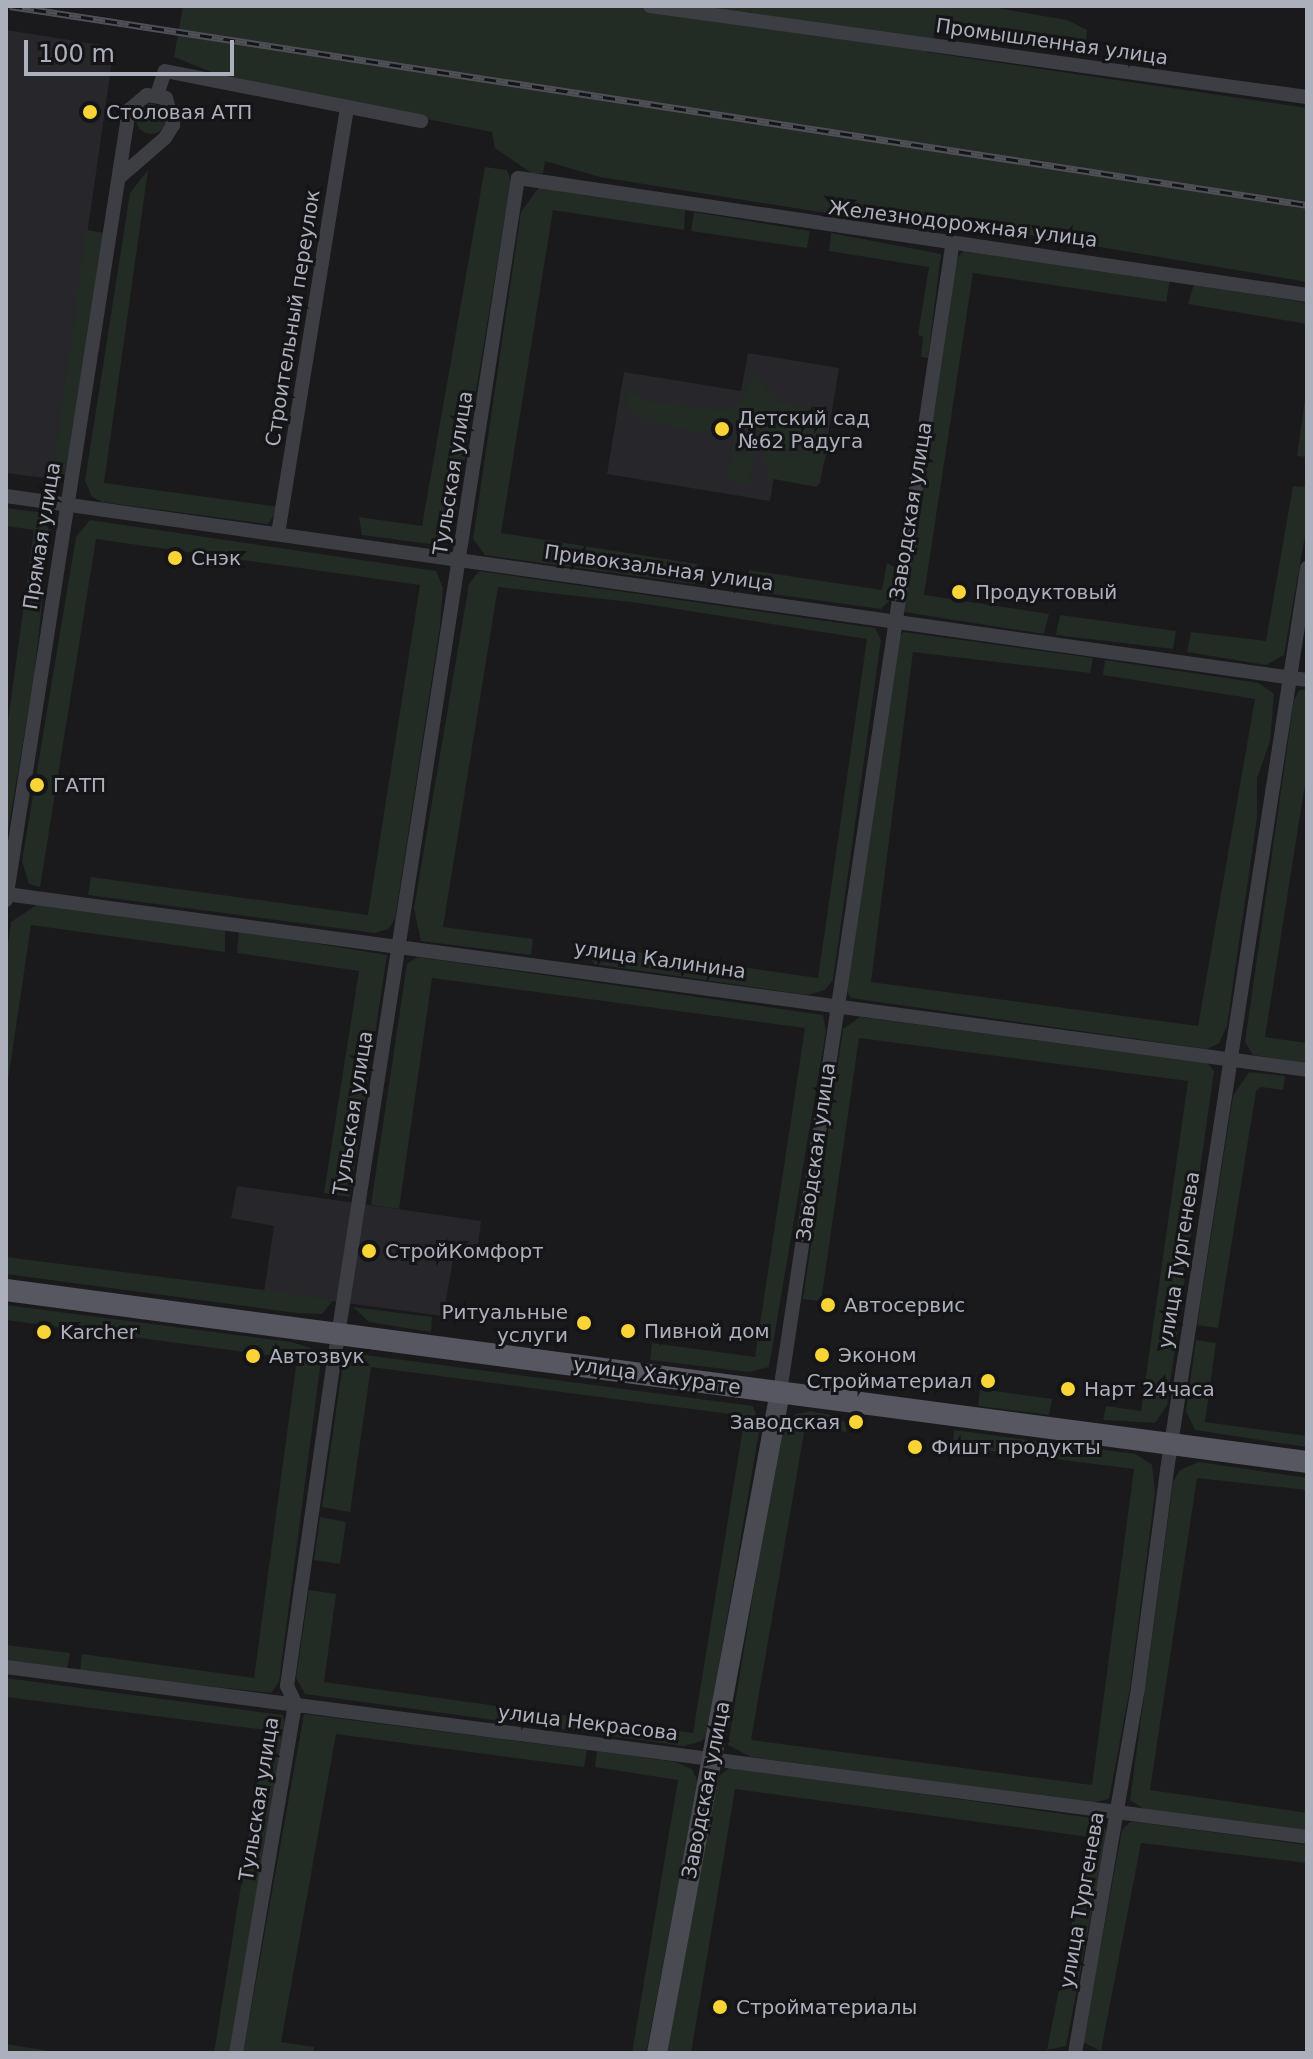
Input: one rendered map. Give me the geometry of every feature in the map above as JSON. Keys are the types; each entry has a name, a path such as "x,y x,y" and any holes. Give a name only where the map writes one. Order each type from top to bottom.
{"main road":[{"name":"улица Хакурате","path":"6,1290 1307,1462"},
{"name":"Заводская улица","path":"657,2053 780,1392"}],"street":[{"name":"Промышленная улица","path":"650,6 1307,97"},
{"path":"120,177 165,138 173,125 172,108 157,95 165,71 347,109 421,121"},
{"name":"Прямая улица","path":"7,897 129,110 134,100 157,95"},
{"name":"Строительный переулок","path":"278,534 347,109"},
{"name":"Железнодорожная улица","path":"518,178 952,246 964,240 1307,295"},
{"name":"Тульская улица","path":"236,2053 295,1703 287,1686 338,1334 518,178"},
{"name":"Заводская улица","path":"780,1392 952,246"},
{"name":"Привокзальная улица","path":"6,496 1307,680"},
{"name":"улица Тургенева","path":"1075,2053 1118,1812 1171,1444 1307,568"},
{"name":"улица Калинина","path":"7,897 399,945 1307,1070"},
{"name":"улица Некрасова","path":"6,1667 1307,1837"}],"shaded area":[{"path":"183,6 986,6 1067,20 1087,30 1086,40 941,20 926,52 1307,108 1307,282 999,230 932,230 600,177 545,161 543,173 533,174 495,148 492,132 231,80 174,57"},
{"path":"6,30 114,47 52,479 6,473"},
{"path":"151,104 162,108 166,119 162,130 151,134 140,130 136,119 140,108"},
{"path":"485,167 507,170 511,180 453,530 437,545 362,535 359,517 422,526"},
{"path":"148,170 104,483 279,507 268,524 102,502 92,497 85,481 130,193"},
{"path":"540,186 685,210 684,230 553,210 501,533 697,564 695,584 485,555 473,539 521,212"},
{"path":"694,212 810,231 807,248 691,231"},
{"path":"86,230 104,233 65,476 52,475"},
{"path":"831,233 941,254 928,358 921,357 923,337 918,335 929,267 829,251"},
{"path":"967,248 1170,280 1166,302 973,273 924,595 1049,614 1044,634 904,612 955,260"},
{"path":"1194,284 1307,303 1307,324 1188,304"},
{"name":"Детский сад №62 Радуга","path":"748,353 839,368 820,484 774,477 770,501 607,474 624,372 741,391"},
{"path":"750,376 760,377 770,396 781,403 812,410 822,419 818,426 830,442 817,487 768,478 761,432 738,423 697,433 646,421 625,406 627,389 651,402 728,411 744,399"},
{"path":"1307,386 1307,457 1297,456"},
{"path":"735,434 753,437 756,443 748,486 725,478"},
{"path":"1293,486 1307,487 1307,524 1284,655 1266,665 1187,652 1191,632 1266,641"},
{"path":"6,508 38,512 50,531 34,677 6,843 6,736 34,530 6,526"},
{"path":"90,520 436,571 443,588 440,626 395,919 388,929 375,933 88,895 91,877 368,915 420,585 96,539 40,887 29,884 22,861 76,537"},
{"path":"887,563 894,567 893,597 881,609 745,590 748,570 882,590"},
{"path":"479,571 875,628 881,640 833,980 825,990 807,995 594,964 589,955 590,945 818,978 867,639 639,603 498,587 443,927 533,939 531,955 421,941 414,908 469,584"},
{"path":"1060,615 1176,631 1173,649 1056,635"},
{"path":"903,632 1093,658 1090,673 913,652 871,982 1198,1026 1255,699 1103,675 1105,660 1259,683 1274,694 1270,741 1257,778 1257,818 1227,1026 1219,1043 1207,1049 851,998 847,992 893,649"},
{"path":"1307,689 1307,771 1265,1037 1307,1043 1307,1063 1253,1055 1245,1042 1294,700 1299,690"},
{"path":"38,904 225,930 225,952 31,925 6,1094 6,958 11,922"},
{"path":"239,931 387,955 350,1197 324,1193 359,971 237,953"},
{"path":"417,957 823,1015 826,1031 769,1367 749,1372 650,1360 652,1343 755,1357 805,1028 432,978 399,1209 371,1205 407,964"},
{"path":"860,1017 1207,1063 1214,1071 1167,1405 1155,1423 1103,1420 1106,1406 1141,1411 1188,1081 859,1038 821,1301 803,1299 843,1029"},
{"path":"1249,1072 1285,1076 1283,1090 1260,1087 1256,1091 1218,1328 1197,1325 1233,1096"},
{"name":"СтройКомфорт","path":"237,1186 481,1221 477,1252 468,1251 466,1261 453,1260 443,1316 264,1292 274,1226 231,1218"},
{"path":"6,1257 334,1299 322,1314 296,1313 6,1274"},
{"path":"6,1305 291,1342 311,1348 321,1360 279,1682 271,1693 80,1672 82,1654 254,1678 297,1359 6,1320"},
{"path":"353,1307 432,1317 431,1332 369,1322"},
{"path":"1196,1340 1216,1343 1205,1422 1307,1436 1307,1447 1195,1430 1186,1411"},
{"path":"350,1353 753,1406 760,1426 707,1735 702,1741 684,1746 305,1694 296,1678 309,1590 336,1594 324,1682 693,1733 745,1416 371,1367 350,1512 322,1507 343,1363"},
{"path":"980,1389 1052,1399 1049,1415 978,1406"},
{"path":"811,1411 835,1416 847,1424 846,1432 805,1427 751,1740 1092,1785 1134,1469 953,1446 954,1430 1136,1454 1152,1465 1155,1492 1130,1688 1109,1799 1090,1803 751,1757 728,1745 781,1427 796,1414"},
{"path":"1199,1462 1307,1478 1307,1490 1197,1478 1150,1790 1307,1813 1307,1831 1147,1811 1130,1800 1173,1482 1180,1470"},
{"path":"320,1517 346,1522 340,1564 314,1560"},
{"path":"6,1645 70,1653 67,1670 6,1662"},
{"path":"6,1678 282,1715 286,1724 229,2053 214,2053 266,1730 6,1697"},
{"path":"304,1714 587,1750 584,1767 336,1734 281,2042 314,2047 313,2053 243,2053"},
{"path":"597,1751 675,1762 692,1769 698,1782 646,2053 632,2053 678,1780 595,1767"},
{"path":"731,1767 1099,1819 1107,1832 1066,2046 1047,2050 1089,1837 735,1789 691,2053 665,2053 719,1776"},
{"path":"1130,1822 1307,1845 1307,1863 1141,1843 1101,2051 1083,2042 1122,1830"},
{"path":"6,2044 61,2053 6,2053"}],"railway":[{"path":"10,6 1307,205"}],"place":[{"name":"Столовая АТП","path":"90,112"},
{"name":"Детский сад №62 Радуга","path":"722,429"},
{"name":"Снэк","path":"175,558"},
{"name":"Продуктовый","path":"959,592"},
{"name":"ГАТП","path":"37,785"},
{"name":"СтройКомфорт","path":"369,1251"},
{"name":"Автосервис","path":"828,1305"},
{"name":"Ритуальные услуги","path":"584,1323"},
{"name":"Пивной дом","path":"628,1331"},
{"name":"Karcher","path":"44,1332"},
{"name":"Эконом","path":"822,1355"},
{"name":"Автозвук","path":"253,1356"},
{"name":"Стройматериал","path":"988,1381"},
{"name":"Нарт 24часа","path":"1068,1389"},
{"name":"Заводская","path":"856,1422"},
{"name":"Фишт продукты","path":"915,1447"},
{"name":"Стройматериалы","path":"720,2007"}]}
